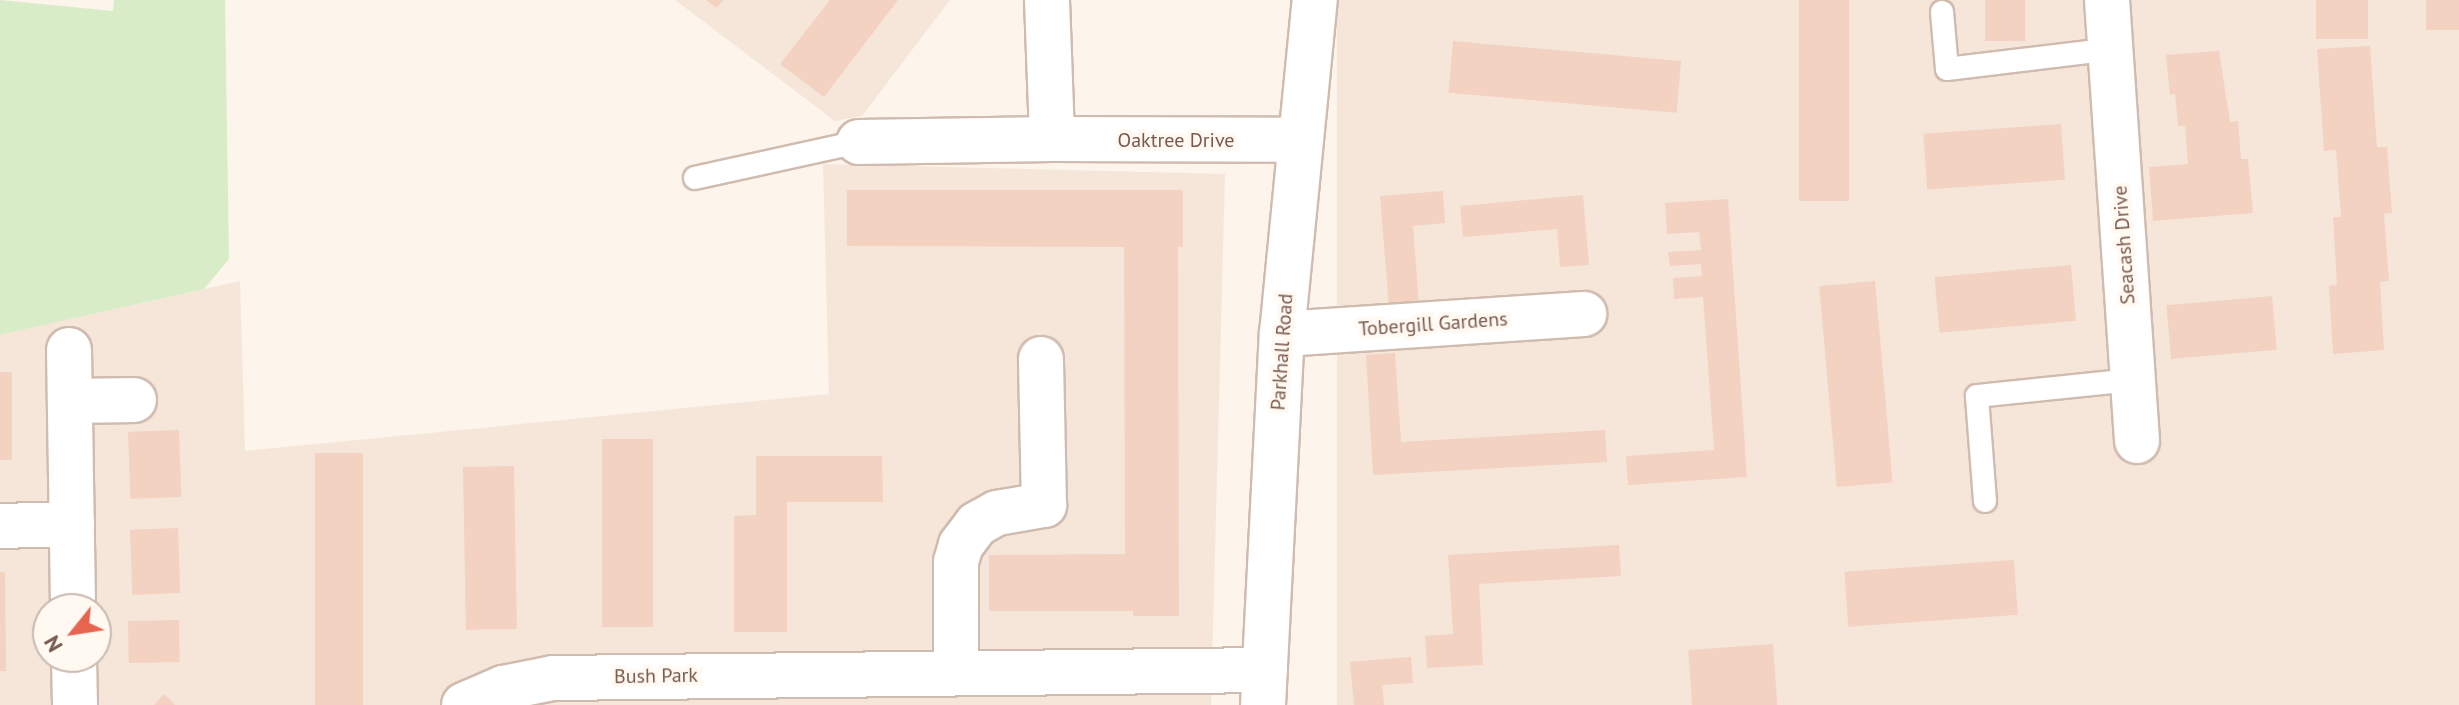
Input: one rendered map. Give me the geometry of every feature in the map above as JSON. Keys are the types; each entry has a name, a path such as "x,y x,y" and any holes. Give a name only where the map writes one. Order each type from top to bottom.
{"street":[{"path":"1047,0 1052,139"},
{"name":"Parkhall Road","path":"1264,688 1282,334 1315,0"},
{"name":"Seacash Drive","path":"2107,0 2137,441"},
{"name":"Oaktree Drive","path":"859,142 1300,140"},
{"name":"Tobergill Gardens","path":"1282,334 1584,314"},
{"path":"69,350 73,593"},
{"path":"956,671 956,562 961,545 977,524 997,513 1044,505 1041,359"},
{"path":"71,401 134,400"},
{"path":"0,526 72,524"},
{"name":"Bush Park","path":"464,705 503,688 553,678 853,688 956,671 1264,688"},
{"path":"74,673 75,705"}],"lane":[{"path":"1942,12 1947,69 2112,49"},
{"path":"695,178 859,142"},
{"path":"1985,501 1977,396 2133,380"}],"shaded area":[{"path":"675,0 950,0 862,116 835,121"},
{"path":"1337,0 2459,0 2459,705 1337,705"},
{"path":"823,164 1225,174 1211,705 0,705 0,335 240,281 245,451 829,394"}],"green space":[{"path":"0,0 113,11 114,0 225,0 229,259 204,289 0,335"}],"building":[{"path":"706,0 723,0 717,8"},
{"path":"830,0 898,0 824,97 780,64"},
{"path":"1799,0 1849,0 1849,201 1799,201"},
{"path":"1985,0 2025,0 2025,41 1985,41"},
{"path":"2316,0 2368,0 2368,39 2316,39"},
{"path":"2426,0 2459,0 2459,30 2426,30"},
{"path":"1453,41 1681,61 1677,113 1448,93"},
{"path":"2370,46 2377,147 2387,147 2392,213 2384,214 2389,281 2380,282 2384,350 2333,354 2329,286 2337,285 2333,217 2341,217 2336,150 2324,151 2317,49"},
{"path":"2219,51 2230,122 2238,121 2241,159 2248,159 2253,213 2153,221 2149,167 2188,164 2185,126 2178,126 2175,94 2170,95 2166,55"},
{"path":"2061,124 2065,180 1927,189 1923,134"},
{"path":"847,190 1183,190 1183,247 1178,247 1179,616 1133,616 1133,611 989,611 989,555 1125,554 1124,247 847,246"},
{"path":"1443,191 1445,223 1413,226 1419,305 1389,307 1380,196"},
{"path":"1583,195 1589,265 1560,267 1557,229 1463,237 1460,206"},
{"path":"1728,199 1747,477 1628,485 1626,456 1714,450 1703,297 1674,299 1673,278 1702,276 1701,264 1670,266 1668,252 1701,250 1699,232 1667,234 1665,203"},
{"path":"2071,265 2076,321 1939,333 1935,277"},
{"path":"1875,281 1893,482 1837,487 1819,286"},
{"path":"2272,296 2277,350 2171,359 2166,305"},
{"path":"1395,353 1401,442 1605,430 1607,462 1373,475 1366,355"},
{"path":"0,372 12,372 12,460 0,460"},
{"path":"179,430 181,497 130,499 128,432"},
{"path":"602,439 653,439 653,627 602,627"},
{"path":"315,453 363,453 363,705 315,705"},
{"path":"756,456 882,456 883,502 787,502 787,632 734,632 734,516 756,515"},
{"path":"514,466 517,629 466,630 463,467"},
{"path":"178,528 180,593 132,595 130,530"},
{"path":"1619,545 1621,576 1479,584 1483,665 1427,668 1425,636 1453,634 1448,555"},
{"path":"2014,560 2018,615 1848,627 1844,572"},
{"path":"0,572 5,572 6,671 0,671"},
{"path":"179,620 180,662 129,663 128,621"},
{"path":"1773,644 1777,705 1692,705 1688,650"},
{"path":"1411,657 1413,683 1382,685 1384,705 1354,705 1350,662"},
{"path":"164,694 175,705 154,705"}]}
